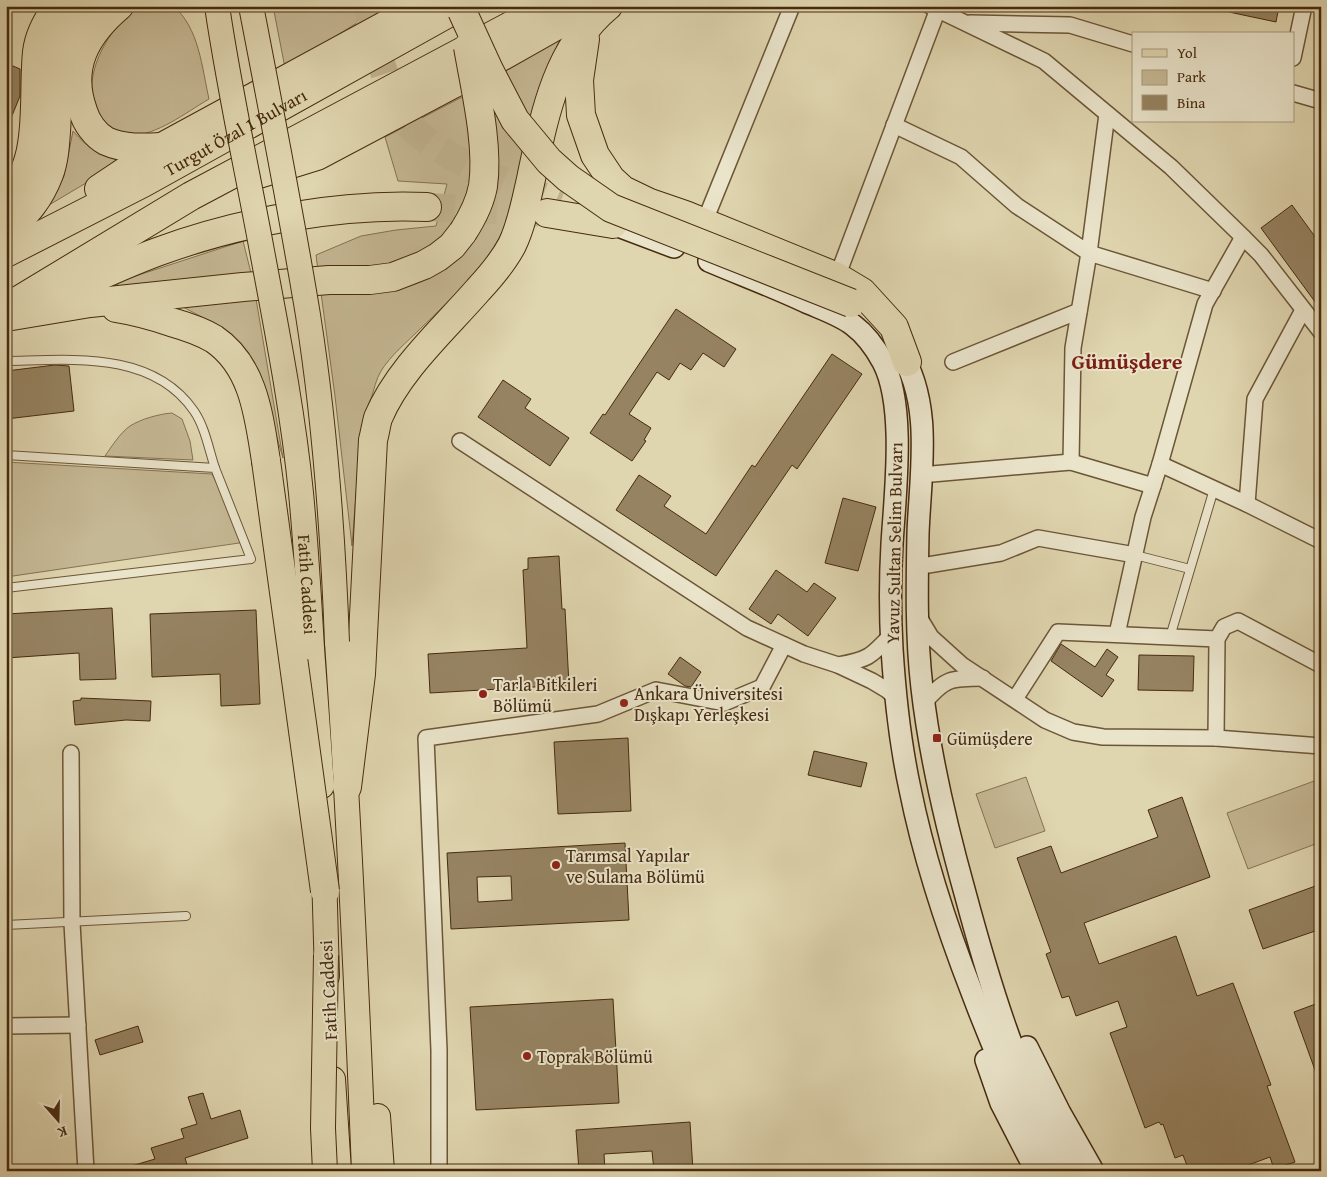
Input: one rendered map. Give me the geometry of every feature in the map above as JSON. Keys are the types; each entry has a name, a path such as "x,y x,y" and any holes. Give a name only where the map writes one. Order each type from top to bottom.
{"highway":[{"path":"6,209 28,163 35,121 37,50 45,27 58,6"},
{"path":"9,244 50,173 55,151 62,56 66,40 74,24 90,6"},
{"path":"119,6 94,31 84,48 76,86 79,100 93,130 104,140 138,149 162,147"},
{"path":"348,46 399,6"},
{"name":"Turgut Özal 1 Bulvarı","path":"9,244 83,199 162,147 422,6"},
{"name":"Turgut Özal 1 Bulvarı","path":"9,313 191,196 548,6"},
{"path":"347,787 361,674 373,440 378,419 404,374 493,274 507,254 523,214 547,109 562,66 589,17 597,15 608,6"},
{"path":"9,313 243,287 329,280 370,280 392,277 424,266 438,257 452,246 464,232 472,218 483,188 481,128 462,8"},
{"path":"462,8 489,70 515,120 549,161 568,178 611,208 851,303"},
{"name":"Turgut Özal 1 Bulvarı","path":"9,244 143,183 462,8"},
{"path":"589,17 578,80 581,116 595,155 603,168 624,190 650,203 837,277 862,292 894,327 907,362"},
{"name":"Turgut Özal 1 Bulvarı","path":"191,196 317,156 453,84 589,17"},
{"path":"9,313 155,253 228,230 297,216 360,209 406,206 427,207"},
{"path":"553,208 613,224"},
{"path":"90,303 125,309 189,328 212,338 226,348 237,361 253,394 266,461 325,891"}],"main road":[{"name":"Fatih Caddesi","path":"251,6 293,224 308,316 330,508 356,954 364,1171"},
{"name":"Fatih Caddesi","path":"213,12 276,330 301,492 322,781 326,955 339,1171"},
{"name":"Yavuz Sultan Selim Bulvarı","path":"613,224 706,260 829,312 853,326 883,362 890,380 896,430 896,480 890,591 897,699 903,753 918,826 958,956 992,1017"},
{"name":"Yavuz Sultan Selim Bulvarı","path":"851,303 868,316 896,346 907,362 920,412 923,466 917,563 920,659 924,703 931,757 971,918 992,1017"},
{"path":"356,954 378,1117 382,1171"},
{"path":"325,1171 323,1128 326,955"},
{"path":"992,1017 981,1043 987,1068 1001,1103 1036,1171"},
{"path":"992,1017 1020,1107 1055,1171"},
{"path":"992,1017 1013,1048 1032,1091 1074,1171"},
{"path":"992,1017 1016,1028 1060,1113 1093,1171"}],"street":[{"path":"704,223 792,6"},
{"path":"1294,53 1304,6"},
{"path":"837,277 894,125 934,8 1044,61 1171,167 1261,255 1321,332"},
{"path":"964,22 1070,25 1132,44"},
{"path":"1294,93 1321,101"},
{"path":"1071,462 1073,348 1089,253 1107,114"},
{"path":"894,125 961,157 1017,206 1089,253 1213,291"},
{"path":"1118,634 1143,517 1160,464 1205,304 1243,237"},
{"path":"1247,504 1255,399 1303,310"},
{"path":"953,362 1079,311"},
{"path":"460,441 747,628 872,681 897,699"},
{"path":"932,474 1071,462 1153,486"},
{"path":"1160,464 1321,541"},
{"path":"928,564 1001,553 1038,538 1135,555"},
{"path":"919,617 931,637 962,665 1045,720 1073,732 1103,737 1216,738 1321,746"},
{"path":"1216,738 1217,639 1224,626 1238,622 1321,665"},
{"path":"1015,699 1058,632 1217,639"},
{"path":"838,665 859,661 875,653 892,635"},
{"path":"439,1171 439,1050 426,738 598,714 656,690 724,703 762,687 784,645"},
{"path":"924,703 938,686 960,678 983,678"},
{"path":"71,753 72,923 86,1171"},
{"path":"6,1026 78,1025"}],"lane":[{"path":"6,361 92,360 143,370 167,384 184,399 199,419 251,558 6,588"},
{"path":"6,455 216,468"},
{"path":"1170,637 1214,489"},
{"path":"1135,555 1190,569"},
{"path":"6,925 186,916"}],"green space":[{"path":"143,6 173,6 182,15 194,36 209,99 161,128 140,135 126,136 117,133 106,125 96,111 92,95 93,78 98,60 106,43 117,27 129,15"},
{"path":"273,6 384,6 285,68"},
{"path":"560,39 544,79 506,224 498,240 468,281 394,354 378,377 363,435 352,546 321,293 382,291 415,284 436,272 468,244 486,82"},
{"path":"464,96 474,164 463,213 438,243 404,262 378,268 318,271 316,255 361,236 436,226 447,184 398,181 385,137"},
{"path":"73,131 93,150 118,160 86,183 49,205 64,176"},
{"path":"243,241 252,277 118,288 117,282"},
{"path":"256,299 283,458 254,363 232,337 183,307"},
{"path":"172,413 182,419 190,441 193,460 105,456 130,426 150,417"},
{"path":"6,462 212,474 246,542 6,577"},
{"path":"1026,777 1045,831 995,848 976,794"},
{"path":"1317,780 1321,791 1321,842 1248,869 1227,813"}],"building":[{"path":"1230,6 1279,6 1276,22 1229,12"},
{"path":"6,63 20,69 20,96 7,128"},
{"path":"1292,205 1321,245 1321,310 1261,228"},
{"path":"676,309 736,349 724,367 703,353 691,370 680,363 669,380 657,372 629,414 651,428 644,440 646,441 632,461 590,433 603,414 605,415"},
{"path":"832,354 862,374 797,469 792,465 716,576 616,510 639,475 671,496 664,506 706,534 752,465 755,467"},
{"path":"55,365 69,366 74,411 6,419 6,371"},
{"path":"503,380 531,399 525,408 569,438 550,466 478,417"},
{"path":"843,498 876,507 858,571 825,563"},
{"path":"559,556 562,609 565,609 569,685 430,693 428,654 527,648 523,570 528,569 528,558"},
{"path":"776,570 807,592 814,583 836,598 808,636 778,614 771,624 749,609"},
{"path":"112,608 116,679 80,680 79,653 6,658 6,614"},
{"path":"256,610 260,704 221,706 220,674 152,677 150,614"},
{"path":"1061,644 1095,667 1107,649 1118,657 1106,675 1114,680 1102,697 1051,661"},
{"path":"1139,655 1194,656 1193,691 1138,690"},
{"path":"680,657 701,672 691,687 685,686 668,674"},
{"path":"81,698 151,701 150,721 126,720 75,725 73,701 81,700"},
{"path":"628,738 631,811 558,814 554,742"},
{"path":"814,751 867,763 861,787 808,775"},
{"path":"1182,797 1210,877 1084,923 1099,964 1176,936 1197,996 1233,983 1271,1085 1267,1086 1295,1162 1274,1169 1270,1157 1232,1171 1189,1171 1183,1155 1175,1158 1163,1124 1161,1125 1159,1122 1145,1128 1110,1033 1127,1027 1118,1001 1076,1016 1069,996 1062,998 1046,954 1051,952 1017,858 1051,846 1061,873 1158,837 1148,810"},
{"path":"625,843 629,920 451,929 447,853","holes":["511,876 512,900 478,902 477,877"]},
{"path":"1321,884 1321,929 1263,949 1249,910"},
{"path":"613,999 619,1103 476,1110 470,1007"},
{"path":"1321,1002 1321,1081 1319,1081 1294,1012"},
{"path":"138,1026 143,1042 100,1055 95,1040"},
{"path":"203,1093 211,1119 240,1110 248,1138 185,1158 189,1171 128,1171 128,1167 155,1159 151,1148 184,1138 181,1129 197,1124 188,1097"},
{"path":"690,1122 693,1171 654,1171 652,1151 604,1154 605,1171 579,1171 576,1130"}],"tunnel":[{"path":"369,6 375,46 395,103 403,119 419,134 456,159 498,179 560,203"},
{"path":"427,207 547,213"}],"place":[{"name":"Tarla Bitkileri Bölümü","path":"483,694"},
{"name":"Ankara Üniversitesi Dışkapı Yerleşkesi","path":"624,703"},
{"name":"Gümüşdere","path":"937,738"},
{"name":"Tarımsal Yapılar ve Sulama Bölümü","path":"556,865"},
{"name":"Toprak Bölümü","path":"527,1056"}],"district":[{"name":"Gümüşdere","path":"1127,361"}]}
